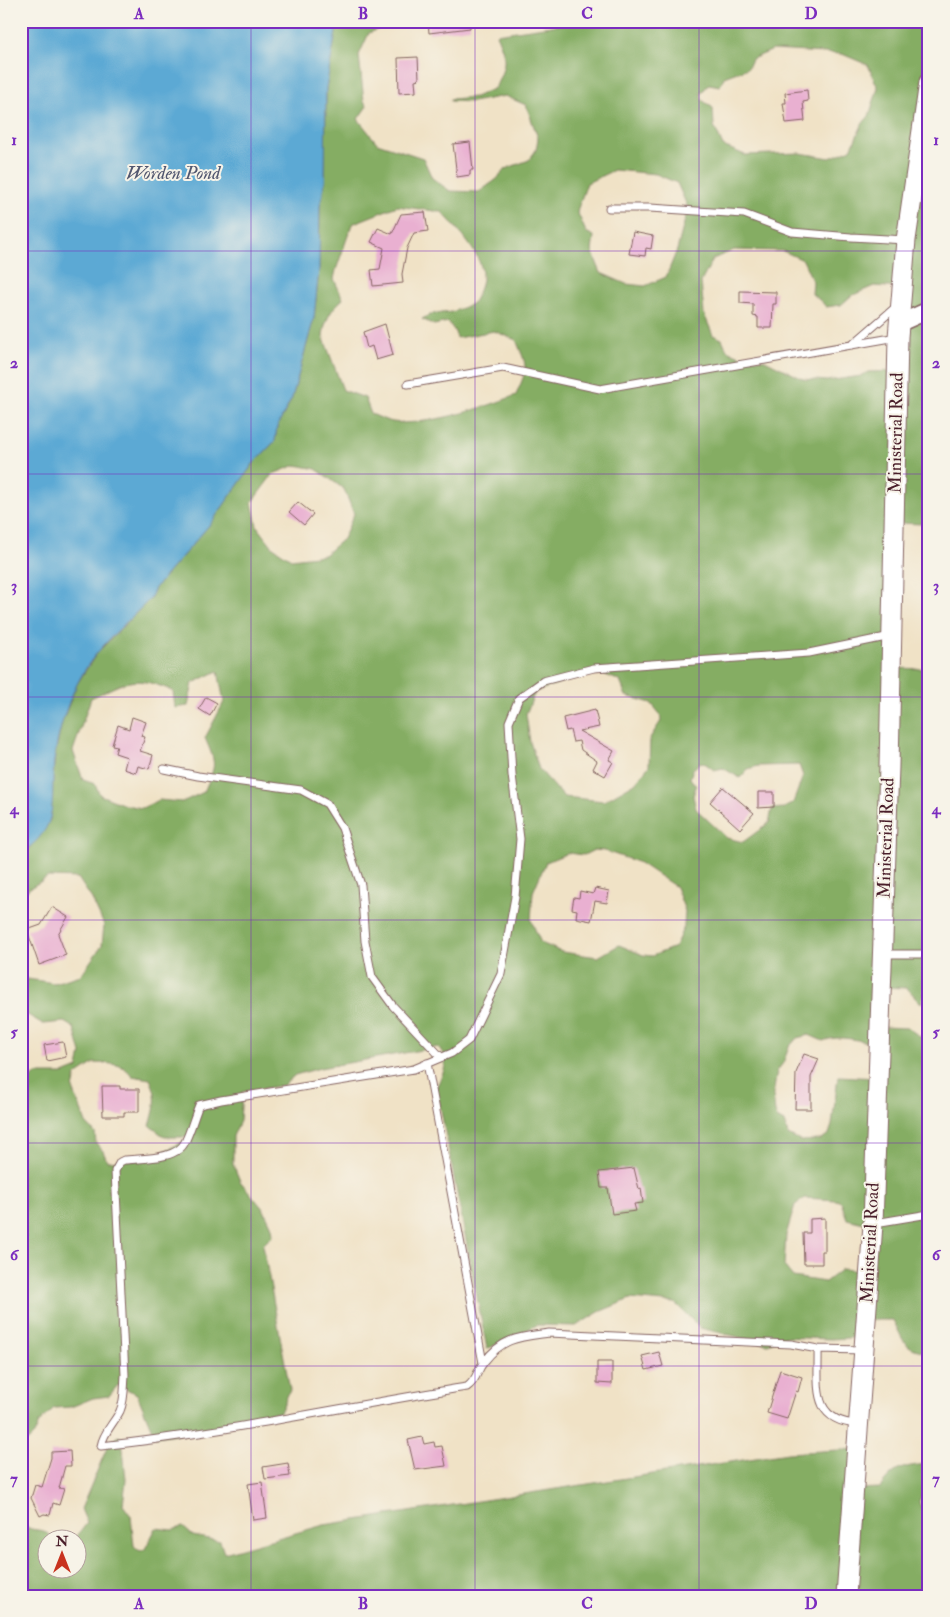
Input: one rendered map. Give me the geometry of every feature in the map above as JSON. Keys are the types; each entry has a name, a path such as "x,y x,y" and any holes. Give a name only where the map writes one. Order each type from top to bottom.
{"main road":[{"name":"Ministerial Road","path":"846,1596 873,1224 899,330 906,240 929,82"}],"street":[{"path":"899,330 929,310"}],"lane":[{"path":"609,208 650,208 744,214 792,232 906,240"},
{"path":"852,345 901,302"},
{"path":"408,384 504,368 600,389 852,345 899,330"},
{"path":"863,1350 818,1350 791,1344 549,1333 518,1338 500,1344 483,1363 474,1382 467,1386 258,1424 142,1442 101,1446 102,1440 120,1410 124,1397 125,1375 116,1171 120,1162 172,1155 180,1150 200,1105 414,1069 452,1052 469,1040 501,974 515,898 520,839 512,775 509,722 519,698 543,681 594,668 809,652 891,636"},
{"path":"164,769 198,776 301,790 327,804 342,828 361,885 365,941 372,977 393,1006 442,1057"},
{"path":"882,954 929,954"},
{"path":"427,1063 483,1363"},
{"path":"873,1224 929,1214"},
{"path":"818,1350 819,1395 823,1408 832,1419 844,1423 858,1424"}],"green space":[{"path":"338,21 387,21 388,25 369,33 359,55 364,101 367,106 358,119 377,143 423,158 432,178 450,191 479,192 497,179 505,169 529,160 536,150 538,138 526,105 505,96 472,102 450,101 451,99 475,97 495,88 502,73 504,61 504,55 496,34 585,21 929,21 929,521 923,524 896,523 891,668 929,669 929,983 921,1003 907,988 882,987 881,1027 908,1028 929,1043 929,1352 914,1349 905,1343 893,1320 866,1320 864,1337 831,1339 783,1337 768,1344 700,1328 675,1303 630,1299 599,1312 576,1326 537,1325 487,1349 438,1095 434,1092 445,1064 445,1058 438,1047 320,1068 295,1075 284,1085 242,1092 240,1121 233,1136 233,1164 240,1181 264,1210 272,1227 273,1235 263,1245 290,1390 280,1412 219,1424 219,1428 155,1437 137,1394 118,1385 109,1396 93,1398 71,1407 54,1408 39,1423 34,1435 21,1447 21,1078 29,1080 37,1074 63,1074 78,1068 81,1053 74,1028 64,1022 43,1024 21,1011 21,978 54,983 81,975 102,945 104,925 92,899 78,878 48,877 21,896 21,852 29,849 50,820 55,755 62,722 77,684 97,653 150,599 155,588 211,523 253,464 275,441 277,427 292,398 314,318 319,269 320,206 325,182 326,88","holes":["773,50 842,54 868,65 878,88 869,116 863,123 851,149 830,158 800,153 745,155 723,146 714,126 713,108 702,100 701,93 709,84 720,86 724,77 748,68 752,59","614,170 656,174 677,183 688,208 677,250 666,277 645,286 626,284 601,273 592,251 594,236 586,232 577,211 587,183","397,206 442,212 467,241 478,258 481,266 482,282 472,304 452,312 432,314 422,319 434,325 448,322 457,338 494,331 516,340 523,356 525,368 523,379 516,395 455,415 421,422 393,422 371,414 365,398 343,390 323,336 329,315 343,299 334,279 352,224","734,250 783,251 803,260 813,282 812,294 826,307 841,305 851,296 874,286 901,288 897,371 868,372 861,376 827,381 803,379 765,360 742,357 727,350 722,339 713,335 704,314 701,282 713,259","296,465 316,469 344,489 354,514 343,539 324,555 291,559 273,547 257,526 252,502 273,474","218,671 224,702 205,738 212,754 214,765 204,792 182,802 159,800 142,808 125,805 100,795 95,784 83,780 73,751 91,698 114,687 139,681 173,691 175,708 188,706 193,683","599,672 620,681 626,696 651,703 660,714 661,721 650,738 649,766 635,783 604,801 564,797 539,769 530,742 526,714 535,692 587,673","701,762 714,770 723,768 740,778 748,769 758,766 799,765 803,776 793,803 784,808 772,809 769,823 743,842 727,838 696,809 693,796 696,786 690,778 693,769","594,850 605,851 640,863 676,887 685,911 684,926 675,947 652,956 643,955 619,945 598,957 562,952 541,943 531,920 533,892 546,862 568,853 584,855","809,1035 823,1041 844,1038 879,1045 877,1078 838,1076 832,1125 829,1134 820,1140 800,1141 788,1135 784,1122 777,1118 773,1095 777,1071 783,1063 789,1047 797,1038","94,1063 110,1064 124,1068 132,1076 150,1079 155,1097 155,1108 150,1126 165,1137 186,1137 189,1139 148,1159 107,1161 103,1151 96,1143 95,1133 86,1123 73,1089 76,1075","805,1198 841,1202 847,1219 872,1225 869,1272 842,1269 825,1282 793,1277 784,1266 786,1235 795,1205"]},
{"path":"118,1436 122,1438 126,1480 123,1505 131,1516 134,1546 140,1551 145,1549 156,1528 172,1530 183,1527 193,1536 220,1541 224,1553 324,1525 788,1453 856,1449 856,1489 880,1488 890,1476 901,1469 929,1464 929,1472 919,1502 929,1526 929,1596 21,1596 21,1524 38,1530 38,1580 88,1580 88,1530 82,1530 87,1523 81,1509 109,1443"}],"water":[{"name":"Worden Pond","path":"21,21 338,21 326,88 325,182 320,206 319,269 314,318 292,398 277,427 275,441 253,464 211,523 155,588 150,599 116,632 89,664 75,688 65,714 58,741 54,762 50,818 43,833 26,850 21,852"}],"building":[{"path":"428,21 470,21 470,28 429,33"},
{"path":"418,57 419,79 415,80 416,92 399,93 398,58"},
{"path":"807,90 808,101 803,102 805,121 786,123 783,103 786,103 785,93"},
{"path":"470,142 473,170 470,170 470,175 457,177 453,144"},
{"path":"425,212 428,231 414,233 407,248 402,274 403,283 373,286 371,270 380,269 384,248 371,242 378,228 392,234 401,214"},
{"path":"633,232 653,236 651,249 646,248 645,256 629,254"},
{"path":"740,291 776,292 776,304 773,304 772,328 758,328 758,317 753,316 753,304 740,303"},
{"path":"385,324 393,355 376,360 372,346 367,348 363,332"},
{"path":"298,502 313,514 304,525 289,512"},
{"path":"206,697 217,703 210,716 199,709"},
{"path":"595,710 599,727 579,731 614,751 609,760 613,762 605,776 593,769 597,761 581,750 579,741 573,742 570,730 566,731 563,718"},
{"path":"132,717 146,722 141,736 145,737 140,751 153,755 149,769 138,766 136,773 124,769 127,757 115,753 117,746 112,745 118,725 129,729"},
{"path":"723,787 754,813 740,829 710,802"},
{"path":"758,792 774,792 774,807 758,808"},
{"path":"595,888 609,891 607,903 595,901 591,921 576,918 577,910 572,909 574,897 579,898 580,891 593,894"},
{"path":"52,907 68,917 58,934 66,955 39,965 27,930 41,925"},
{"path":"63,1042 66,1057 47,1061 44,1045"},
{"path":"804,1054 819,1059 811,1077 811,1109 795,1109 796,1073"},
{"path":"102,1086 120,1086 120,1089 139,1089 139,1112 124,1112 124,1116 103,1116"},
{"path":"634,1168 639,1189 641,1188 643,1203 634,1204 636,1211 612,1214 608,1188 601,1188 599,1172"},
{"path":"825,1218 825,1251 822,1251 822,1264 804,1264 803,1233 810,1233 810,1219"},
{"path":"659,1352 663,1366 646,1370 642,1356"},
{"path":"597,1362 612,1362 612,1384 597,1383"},
{"path":"780,1370 802,1377 787,1419 767,1413"},
{"path":"422,1437 424,1444 434,1442 435,1447 442,1446 446,1466 415,1470 408,1440"},
{"path":"70,1451 71,1466 65,1466 59,1488 64,1489 59,1505 53,1503 50,1515 44,1514 40,1516 31,1498 35,1485 42,1487 51,1452"},
{"path":"288,1463 290,1476 265,1479 263,1467"},
{"path":"262,1482 267,1518 253,1520 248,1484"}]}
